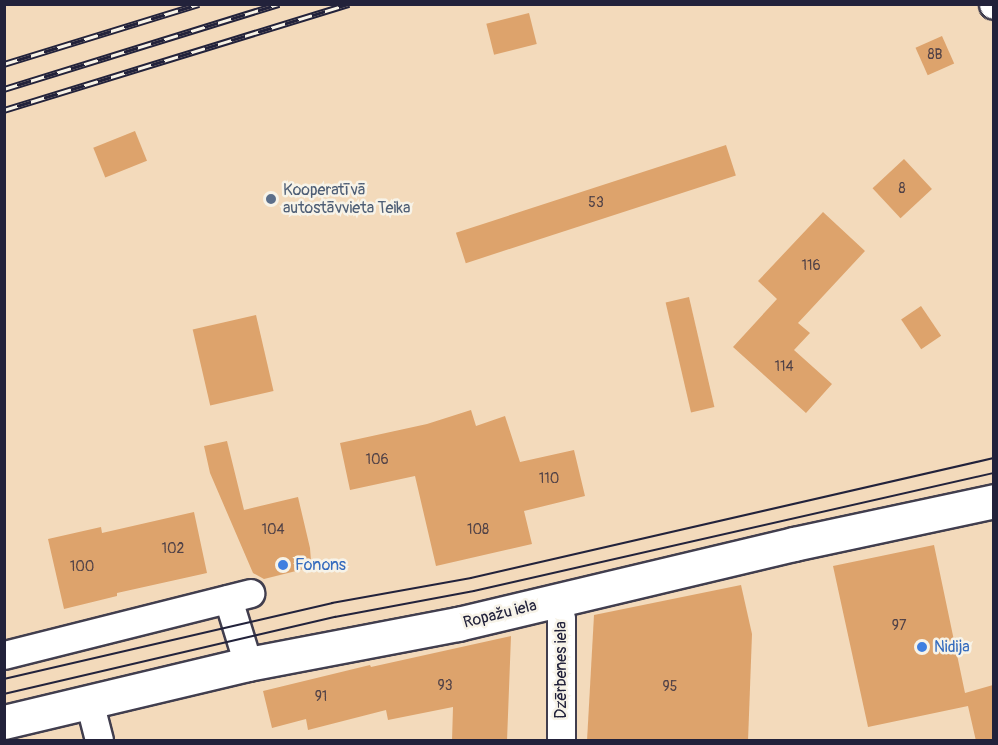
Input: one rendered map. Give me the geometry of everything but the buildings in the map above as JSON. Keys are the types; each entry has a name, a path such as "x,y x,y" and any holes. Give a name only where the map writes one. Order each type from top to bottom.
{"street":[{"name":"Ropažu iela","path":"4,722 248,664 458,624 993,501"},
{"path":"4,655 239,596 248,664"},
{"name":"Dzērbenes iela","path":"558,600 561,619 561,741"},
{"path":"89,701 99,741"}],"tram line":[{"path":"4,679 332,603 471,578 994,458"},
{"path":"4,694 335,617 474,591 994,473"}],"railway":[{"path":"4,64 199,4"},
{"path":"4,89 279,4"},
{"path":"4,110 349,4"}],"place":[{"name":"Kooperatīvā autostāvvieta Teika","path":"271,199"},
{"name":"Fonons","path":"283,565"},
{"name":"Nidija","path":"922,647"}]}
